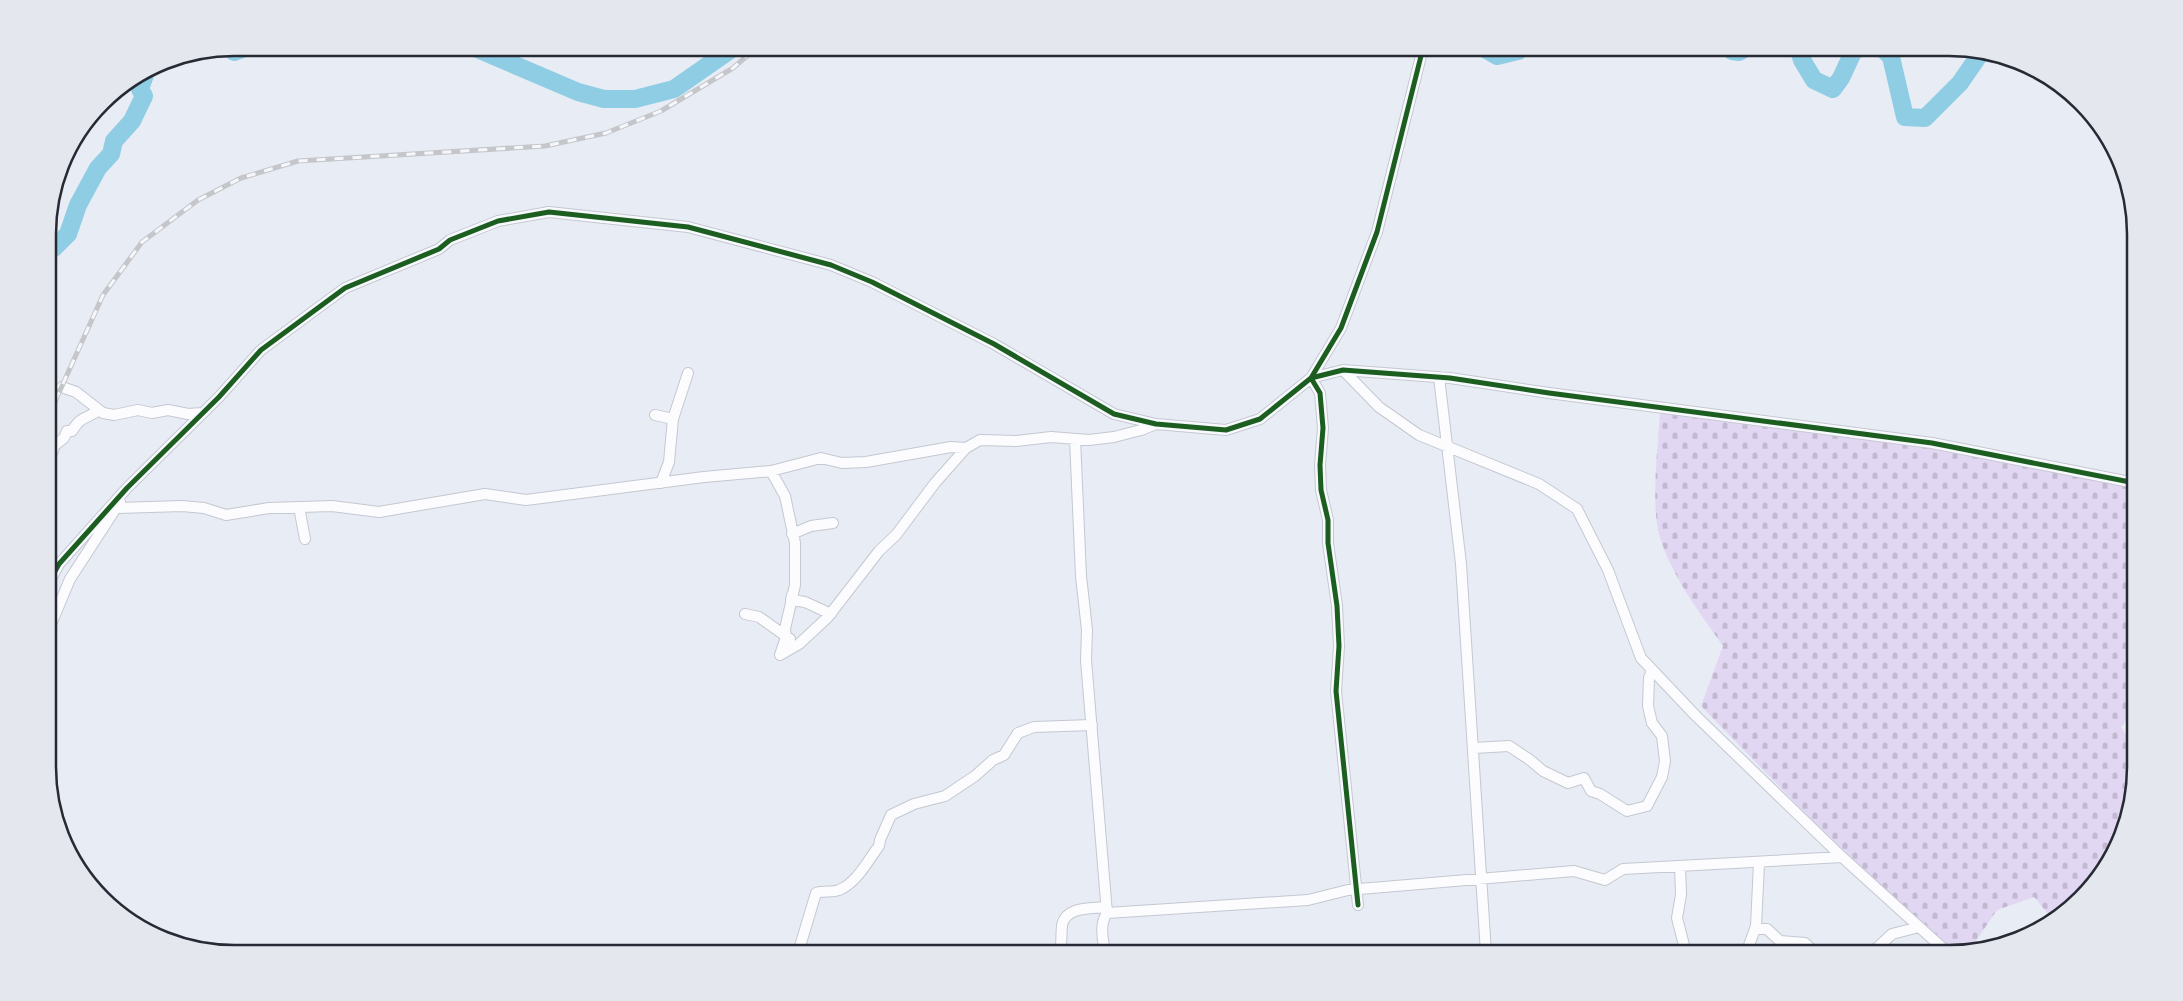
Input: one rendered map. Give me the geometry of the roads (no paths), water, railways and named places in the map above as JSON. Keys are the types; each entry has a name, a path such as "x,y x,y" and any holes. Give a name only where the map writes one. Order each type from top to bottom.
{"street":[{"path":"56,569 127,488 202,413 261,350 345,288 439,249 450,240 498,221 549,212 688,227 831,265 872,282 994,344 1114,414 1156,424 1226,430 1260,419 1311,378 1341,328 1377,232 1420,56"},
{"path":"1311,378 1343,370 1439,377 1932,443 2127,481"},
{"path":"1343,370 1379,407 1419,435 1539,484 1577,509 1608,570 1640,658 1696,716 1842,857 1939,945"},
{"path":"661,483 669,462 673,419 688,373"},
{"path":"1439,377 1461,564 1483,878 1486,945"},
{"path":"1311,378 1320,393 1323,428 1320,465 1321,490 1328,520 1328,543 1337,606 1339,646 1336,691 1358,905"},
{"path":"62,387 76,392 98,411 114,415 138,410 152,413 168,410 188,414 202,413"},
{"path":"57,444 64,438 67,431 72,431 78,421 98,411"},
{"path":"655,415 673,419"},
{"path":"794,585 785,628 786,637 780,655 799,644 831,614 879,551 896,535 935,483 966,448 980,440 1016,441 1051,437 1075,439 1114,437 1156,424"},
{"path":"1075,439 1092,725 1106,910 1101,932 1104,945"},
{"path":"118,508 182,506 204,508 226,515 269,508 332,506 378,512 485,494 526,500 771,471 821,458 842,463 858,462 951,447 966,448"},
{"path":"771,471 785,496 795,543 794,585 791,600 805,602 831,614"},
{"path":"56,611 70,579 118,508 127,488"},
{"path":"299,507 305,539"},
{"path":"792,534 811,526 833,522"},
{"path":"745,614 759,617 799,644"},
{"path":"1474,748 1509,746 1543,771 1568,783 1584,778 1590,791 1608,798 1627,811 1648,806 1662,777 1665,762 1662,736 1652,723 1648,706 1649,678 1652,670"},
{"path":"800,945 816,894 823,890 838,890 852,882 879,846 891,816 914,804 945,796 975,776 993,760 1004,755 1018,732 1034,728 1092,725"},
{"path":"1061,945 1062,925 1069,914 1078,910 1308,900 1356,889 1574,871 1605,880 1623,869 1842,857"},
{"path":"1749,945 1755,929 1759,863"},
{"path":"1680,866 1681,895 1677,918 1684,945"},
{"path":"1881,945 1892,934 1919,927"},
{"path":"1755,929 1767,929 1780,941 1805,943 1807,945"}],"waterway":[{"path":"494,56 578,92 604,99 635,99 674,89 721,56"},
{"path":"1801,56 1814,80 1833,89 1841,78 1851,56"},
{"path":"1890,56 1905,117 1925,118 1960,83 1977,59"},
{"path":"57,245 68,234 78,205 98,168 111,154 114,141 132,121 144,96 140,89 143,81"}],"railway":[{"path":"57,398 103,295 142,242 198,200 241,178 298,161 545,146 606,133 661,111 733,68 747,56"}]}
